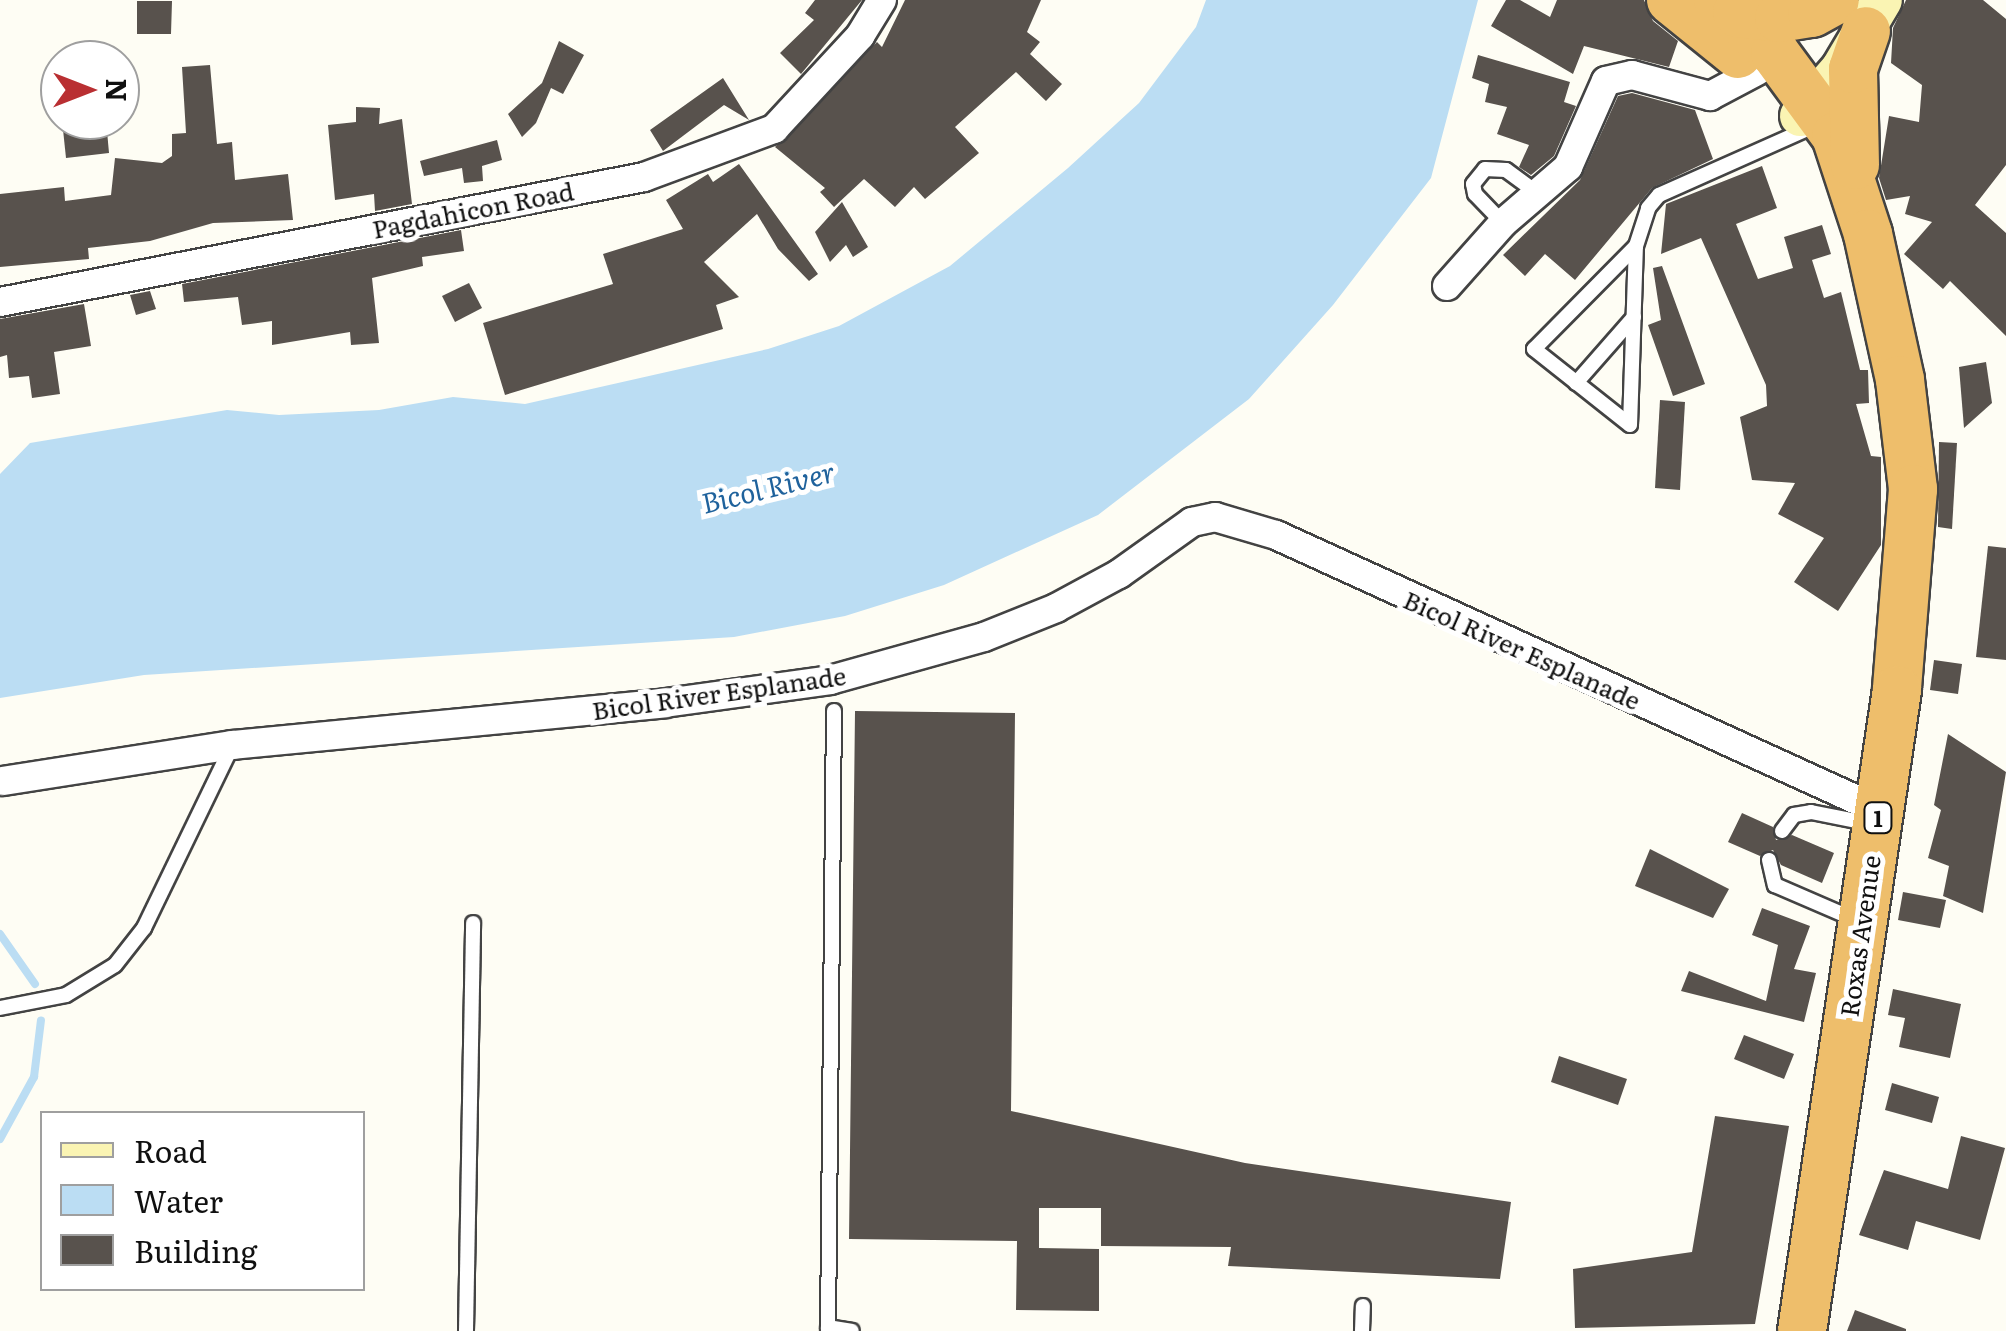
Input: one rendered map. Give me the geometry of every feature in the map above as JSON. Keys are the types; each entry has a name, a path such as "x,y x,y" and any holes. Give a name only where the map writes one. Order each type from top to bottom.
{"highway":[{"name":"1","path":"1671,0 1803,108"},
{"name":"1","path":"1728,7 1803,108"},
{"path":"1728,7 1778,18 1858,8 1852,100 1858,204"},
{"name":"Roxas Avenue","path":"1802,1331 1913,552 1913,489 1900,380 1858,204 1836,136 1803,108"},
{"name":"Roxas Avenue","path":"1803,108 1846,246 1881,304"}],"main road":[{"path":"1803,108 1858,8"}],"street":[{"name":"Pagdahicon Road","path":"0,302 644,177 774,129 860,36 882,0"},
{"path":"1448,286 1503,223 1540,196 1568,167 1606,81 1632,75 1710,96 1757,70"},
{"name":"Bicol River Esplanade","path":"3,781 232,746 665,704 830,680 968,642 1056,608 1192,522 1215,518 1276,535 1878,818"}],"lane":[{"path":"1636,246 1630,424 1534,349 1636,246 1660,195 1803,108"},
{"path":"1503,223 1475,194 1473,184 1485,169 1506,170 1540,196"},
{"path":"1576,382 1634,317"},
{"path":"834,711 828,1329 852,1331"},
{"path":"0,1008 66,995 115,965 144,928 232,746"},
{"path":"1782,830 1794,814 1810,812 1878,818"},
{"path":"1769,860 1775,885 1862,922"},
{"path":"466,1331 473,924"},
{"path":"1362,1331 1364,1306"}],"water":[{"name":"Bicol River","path":"1206,0 1478,0 1431,178 1333,305 1249,399 1098,515 944,585 845,616 734,637 144,675 0,698 0,474 30,443 227,410 279,415 379,410 453,397 525,404 768,349 839,326 950,266 1068,168 1139,103 1196,27"}],"building":[{"path":"815,0 862,0 801,74 780,53 814,20 805,13"},
{"path":"905,0 1041,0 1027,32 1040,42 1030,54 1062,84 1046,101 1016,72 955,127 979,153 925,199 914,187 895,207 864,179 834,207 820,192 825,188 775,147 877,42 882,47"},
{"path":"1506,0 1520,0 1550,17 1557,0 1644,0 1653,21 1678,41 1669,67 1584,46 1573,74 1491,26"},
{"path":"1906,0 1983,0 2006,19 2006,165 1975,205 2006,233 2006,336 1950,281 1943,289 1904,254 1932,222 1905,214 1910,196 1886,200 1879,178 1889,116 1919,122 1922,85 1891,63 1893,28"},
{"path":"137,1 172,1 171,34 137,34"},
{"path":"559,41 584,55 563,94 551,88 536,123 522,137 508,114 542,83"},
{"path":"1478,55 1570,82 1564,102 1576,106 1554,156 1531,175 1519,167 1529,145 1497,134 1507,107 1485,102 1489,84 1472,78"},
{"path":"210,65 217,144 232,142 235,180 288,174 293,220 213,223 150,241 88,248 89,259 0,267 0,194 64,187 65,201 111,195 115,158 162,163 172,156 172,134 186,133 182,67"},
{"path":"723,78 749,120 724,105 663,151 650,130"},
{"path":"1632,93 1695,110 1713,159 1652,188 1575,280 1545,254 1525,276 1503,255 1580,180 1618,96"},
{"path":"356,107 380,108 379,124 402,119 412,204 375,211 374,194 335,200 328,125 356,122"},
{"path":"64,140 108,140 109,153 66,158"},
{"path":"497,140 502,160 482,166 483,181 464,183 462,168 424,176 420,161"},
{"path":"739,164 818,274 809,281 778,249 757,214 704,262 739,297 716,305 723,329 505,395 483,323 613,284 603,254 683,229 666,200 708,174 713,182"},
{"path":"1762,166 1777,208 1736,224 1758,279 1793,268 1784,237 1822,225 1831,254 1812,260 1824,298 1841,292 1860,370 1868,370 1869,403 1856,404 1871,456 1881,457 1881,545 1838,611 1794,582 1824,538 1778,514 1795,483 1752,480 1740,417 1767,406 1766,385 1701,238 1661,254 1666,204"},
{"path":"842,202 868,247 853,257 846,245 830,262 815,232"},
{"path":"461,230 464,251 422,257 423,266 372,278 379,343 351,345 350,332 272,345 272,321 242,325 238,297 184,302 182,284"},
{"path":"1662,266 1705,384 1673,396 1648,325 1661,320 1653,268"},
{"path":"469,283 482,308 455,322 442,296"},
{"path":"150,291 156,309 136,315 130,295"},
{"path":"84,304 91,346 54,352 60,394 32,398 29,376 9,378 7,355 0,357 0,319"},
{"path":"1986,362 1992,403 1964,428 1959,367"},
{"path":"1660,400 1685,402 1680,490 1655,488"},
{"path":"1939,442 1957,443 1952,529 1938,527"},
{"path":"1988,546 2006,548 2006,660 1976,657"},
{"path":"1934,660 1962,664 1958,694 1930,690"},
{"path":"855,711 1015,713 1011,1111 1245,1163 1511,1202 1500,1279 1228,1266 1231,1247 1101,1246 1101,1208 1039,1208 1039,1248 1099,1249 1099,1311 1016,1310 1017,1241 849,1239"},
{"path":"1948,734 2006,772 1983,913 1943,896 1949,866 1928,858 1941,810 1934,805"},
{"path":"1742,813 1773,827 1776,840 1792,835 1834,853 1822,883 1781,865 1773,850 1760,856 1728,842"},
{"path":"1650,849 1729,889 1713,918 1635,886"},
{"path":"1903,892 1946,900 1940,928 1898,920"},
{"path":"1762,908 1810,926 1794,969 1816,973 1804,1022 1681,991 1689,971 1766,1001 1778,945 1752,935"},
{"path":"1893,989 1961,1004 1950,1058 1899,1047 1905,1018 1888,1015"},
{"path":"1744,1035 1794,1054 1784,1079 1734,1059"},
{"path":"1559,1056 1627,1079 1618,1105 1551,1082"},
{"path":"1892,1083 1939,1097 1932,1123 1885,1110"},
{"path":"1715,1116 1789,1126 1755,1324 1575,1328 1573,1269 1692,1252"},
{"path":"1961,1136 2005,1148 1980,1240 1916,1221 1908,1250 1859,1235 1884,1170 1948,1189"},
{"path":"1855,1310 1906,1329 1906,1331 1847,1331"}],"waterway":[{"path":"0,934 35,984"},
{"path":"0,1139 34,1077 41,1020"}]}
